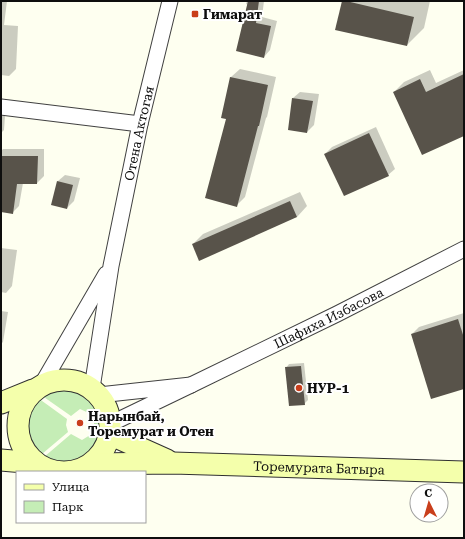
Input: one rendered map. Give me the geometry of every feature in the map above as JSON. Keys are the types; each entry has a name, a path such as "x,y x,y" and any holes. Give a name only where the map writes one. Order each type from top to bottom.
{"street":[{"name":"Отена Актогая","path":"95,392 111,266 140,124 170,1"},
{"path":"1,107 140,124"},
{"name":"Шафиха Избасова","path":"110,429 191,385 337,314 464,249"},
{"name":"Отена Актогая","path":"38,387 111,266"},
{"path":"1,403 52,381 62,379 82,383 95,392 105,404 109,414 110,429 106,444 101,453 91,464 74,471"},
{"path":"95,392 191,385"},
{"path":"38,387 26,398 21,407 18,417 18,437 28,456 36,463 55,471"},
{"path":"110,429 173,463"},
{"path":"1,460 36,463"},
{"name":"Торемурата Батыра","path":"91,464 173,463 464,472"}],"green space":[{"path":"66,388 80,392 92,403 99,418 100,425 97,440 88,452 78,459 59,462 44,457 71,434 82,440 95,432 93,415 80,409 71,416 41,395 53,389"},
{"path":"38,398 67,419 66,425 68,432 42,454 35,448 31,441 27,427 29,413"}],"building":[{"path":"248,1 259,1 256,23 271,26 264,58 236,51"},
{"path":"342,1 414,17 407,46 335,30"},
{"path":"464,74 464,136 422,155 393,92 420,79 426,92"},
{"path":"230,77 268,85 259,126 237,207 205,198 226,119 221,118"},
{"path":"292,98 313,101 307,133 288,130"},
{"path":"369,133 389,176 344,196 324,154"},
{"path":"1,156 38,156 37,184 17,184 13,214 1,212"},
{"path":"57,181 73,185 67,209 51,205"},
{"path":"290,201 297,217 199,261 192,244"},
{"path":"458,319 464,338 464,389 431,399 411,334"},
{"path":"301,366 305,405 289,406 285,367"}],"place":[{"name":"Гимарат","path":"195,14"},
{"name":"НУР-1","path":"299,388"},
{"name":"Нарынбай, Торемурат и Отен","path":"80,423"}]}
